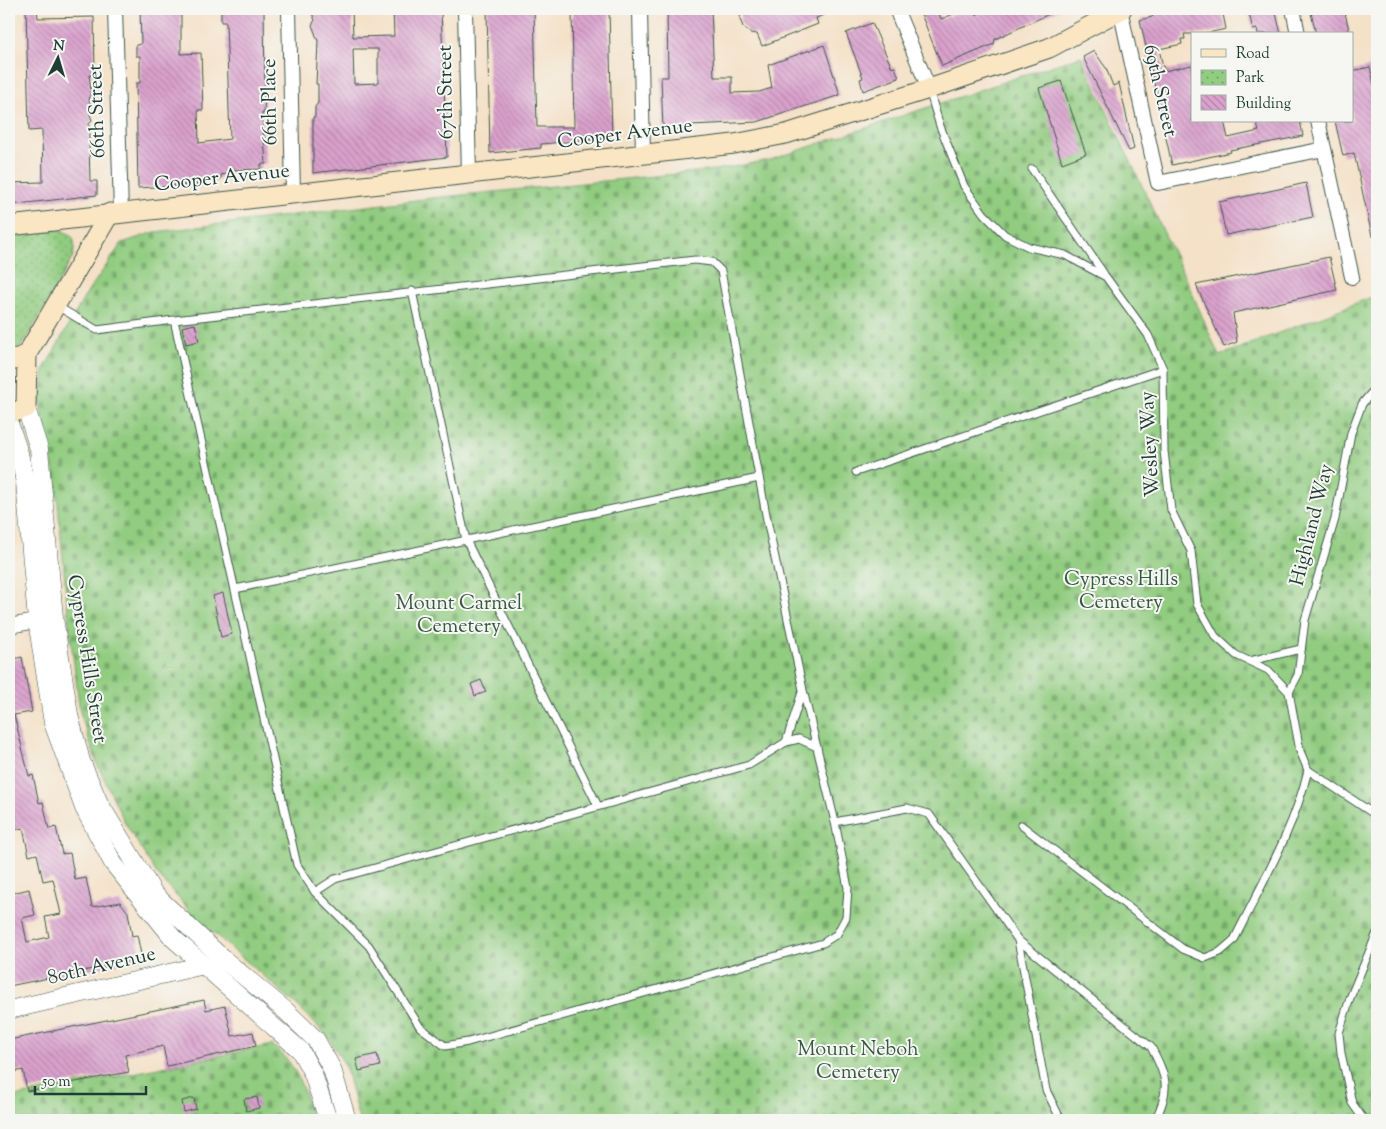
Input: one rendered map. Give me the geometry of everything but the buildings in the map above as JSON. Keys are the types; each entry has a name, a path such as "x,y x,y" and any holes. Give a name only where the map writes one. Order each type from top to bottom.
{"main road":[{"name":"Cooper Avenue","path":"9,226 643,156 734,144 786,134 929,89 1050,48 1121,9"},
{"path":"18,411 25,386 28,354 115,213"},
{"path":"9,362 28,354"}],"street":[{"name":"66th Street","path":"115,9 115,213"},
{"name":"66th Place","path":"289,9 293,194"},
{"name":"67th Street","path":"465,9 469,175"},
{"path":"640,9 643,156"},
{"path":"896,9 929,89"},
{"name":"69th Street","path":"1121,9 1158,183 1324,149"},
{"path":"1293,9 1298,32"},
{"path":"1318,122 1352,277"},
{"name":"Cypress Hills Street","path":"18,411 39,449 46,619 53,723 84,808 113,863 147,908 173,938 300,1050 313,1074 328,1120"},
{"name":"Cypress Hills Street","path":"9,423 20,469 46,619 81,761 99,803 154,894 222,958 286,1011 316,1040 332,1069 347,1120"},
{"path":"9,626 46,619"},
{"name":"80th Avenue","path":"9,1010 204,965"}],"lane":[{"name":"Wesley Way","path":"929,89 940,126 964,186 984,214 1005,235 1029,247 1065,255 1106,277 1148,335 1163,369 1164,451 1172,510 1191,551 1197,604 1215,636 1236,655 1268,670 1288,692"},
{"path":"1032,169 1106,277"},
{"path":"56,306 97,330 174,320 412,291 694,260 712,262 721,271 759,478 803,690 835,822 848,888 846,916 837,934 823,943 468,1042 445,1046 420,1027 369,946 315,892 297,865 174,320"},
{"path":"412,291 466,540 598,806"},
{"path":"856,472 1163,369"},
{"name":"Highland Way","path":"1288,692 1298,674 1305,620 1336,519 1351,433 1362,404 1377,386"},
{"path":"235,589 759,478"},
{"path":"1250,661 1301,649"},
{"path":"786,742 803,690"},
{"path":"1288,692 1300,751 1308,770 1377,816"},
{"path":"315,892 335,879 749,765 786,742 798,739 817,747"},
{"path":"1022,825 1183,949 1205,958 1220,952 1234,940 1288,830 1302,796 1308,770"},
{"path":"835,822 907,808 930,814 1018,940 1151,1047 1164,1071 1164,1101 1155,1120"},
{"path":"1364,1120 1352,1103 1341,1053 1339,1032 1350,998 1377,933"},
{"path":"1018,940 1046,1090 1061,1120"}],"green space":[{"name":"Mount Carmel Cemetery","path":"1081,56 1190,288 1219,356 1377,295 1377,1120 359,1120 345,1065 328,1037 296,1004 195,917 157,874 125,823 97,764 80,712 69,625 56,483 40,405 44,369 85,296 122,243 155,232 432,198 715,170 770,160"},
{"path":"53,226 69,234 74,240 73,257 23,345 9,355 9,232"},
{"path":"272,1045 288,1061 299,1079 312,1120 9,1120 9,1098"}],"park label":[{"name":"Cypress Hills Cemetery","path":"1121,592"},
{"name":"Mount Neboh Cemetery","path":"858,1062"}]}
